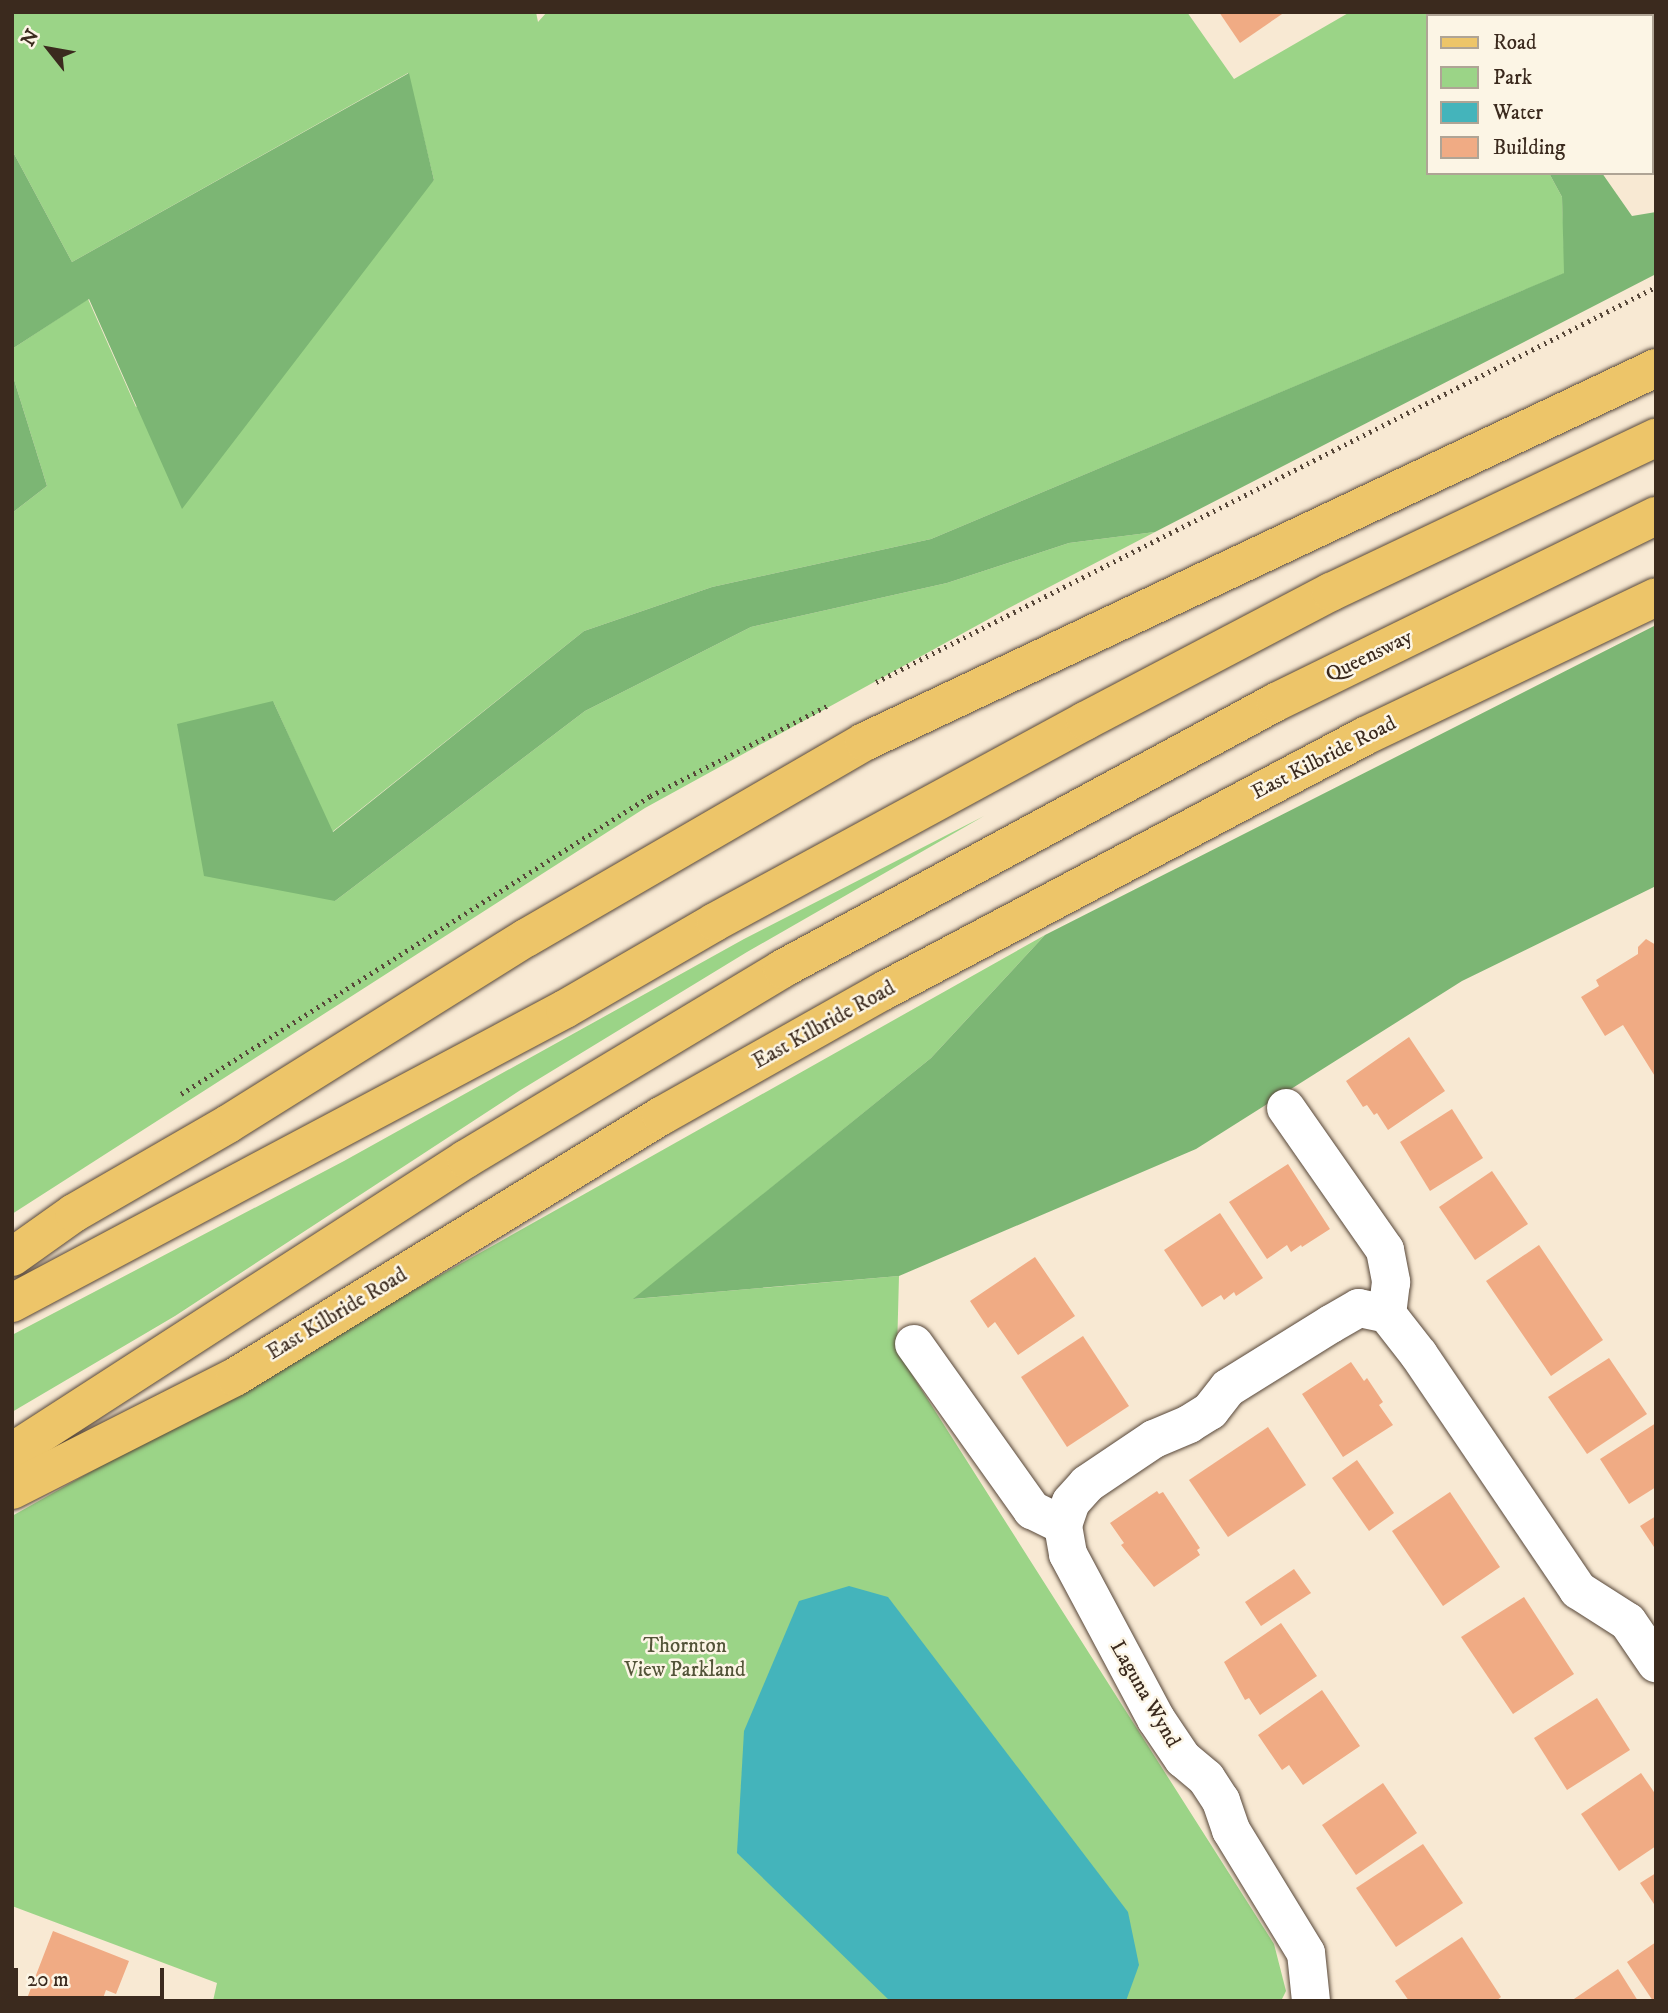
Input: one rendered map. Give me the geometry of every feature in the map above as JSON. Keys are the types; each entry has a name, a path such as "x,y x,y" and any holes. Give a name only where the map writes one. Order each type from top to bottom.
{"main road":[{"path":"12,1257 74,1213 228,1124 526,937 864,742 1656,369"},
{"path":"12,1303 565,1009 747,905 1085,721 1331,592 1656,438"},
{"name":"Queensway","path":"12,1452 466,1159 782,969 1276,702 1656,516"},
{"name":"East Kilbride Road","path":"12,1490 235,1377 661,1116 883,991 1365,736 1656,597"}],"street":[{"path":"1286,1108 1385,1250 1391,1282 1387,1314"},
{"path":"914,1344 1032,1510 1063,1525 1071,1502 1087,1484 1154,1439 1189,1424 1210,1411 1228,1388 1359,1308 1387,1314 1419,1355 1578,1590 1628,1622 1656,1663"},
{"name":"Laguna Wynd","path":"1063,1525 1068,1554 1156,1719 1184,1759 1206,1778 1221,1801 1231,1830 1306,1953 1311,2001"}],"green space":[{"path":"12,12 536,12 538,22 547,12 1187,12 1234,79 1350,12 1461,12 1426,14 1426,175 1550,175 1562,197 1565,273 931,539 712,587 584,631 332,832 273,701 335,901 585,711 751,627 947,583 1069,543 1155,532 1007,609 645,808 12,1214 12,513 47,486 12,373 12,349 88,299 136,407 434,180 408,73 72,262 12,150"},
{"path":"409,73 434,180 182,509 89,299 12,349 12,150 72,262"},
{"path":"1550,175 1603,175 1632,216 1656,212 1656,274 1155,532 1069,543 947,583 751,627 585,711 335,901 204,876 177,724 273,701 333,832 584,631 712,587 931,539 1564,273 1562,197"},
{"path":"12,373 47,486 12,513"},
{"path":"1656,625 1656,886 1462,981 1196,1149 899,1276 633,1299 931,1058 1045,935"},
{"path":"984,816 747,952 519,1091 175,1316 12,1412 12,1335 344,1161 744,939"},
{"name":"Thornton View Parkland","path":"1045,935 931,1058 634,1299 899,1276 897,1351 1274,1944 1286,1991 1281,2001 213,2001 217,1983 12,1906 12,1516"}],"water":[{"path":"849,1586 888,1597 1128,1912 1139,1965 1126,2001 890,2001 737,1853 744,1731 799,1601"}],"building":[{"path":"1219,12 1285,12 1240,43"},
{"path":"1646,939 1656,945 1656,1078 1623,1025 1605,1036 1581,997 1599,986 1596,980 1638,954 1638,947"},
{"path":"1409,1037 1445,1091 1388,1130 1377,1113 1374,1115 1367,1105 1363,1107 1346,1081"},
{"path":"1452,1109 1483,1158 1430,1191 1400,1142"},
{"path":"1288,1164 1330,1229 1302,1247 1301,1245 1291,1252 1287,1245 1267,1259 1229,1202"},
{"path":"1492,1171 1528,1224 1475,1260 1439,1207"},
{"path":"1220,1213 1263,1278 1236,1296 1234,1292 1224,1300 1221,1295 1202,1307 1164,1250"},
{"path":"1539,1245 1603,1340 1551,1376 1486,1281"},
{"path":"1035,1257 1075,1316 1018,1355 995,1322 988,1328 970,1301"},
{"path":"1083,1336 1129,1406 1067,1447 1021,1377"},
{"path":"1609,1358 1647,1414 1587,1454 1548,1397"},
{"path":"1351,1362 1364,1381 1367,1378 1383,1402 1379,1405 1393,1425 1343,1457 1302,1394"},
{"path":"1656,1423 1656,1487 1629,1504 1600,1459"},
{"path":"1268,1427 1306,1485 1228,1537 1189,1480"},
{"path":"1357,1460 1394,1513 1369,1531 1332,1478"},
{"path":"1157,1491 1159,1494 1163,1492 1200,1548 1197,1550 1200,1555 1154,1587 1121,1545 1124,1543 1110,1523"},
{"path":"1450,1492 1500,1567 1443,1606 1392,1531"},
{"path":"1656,1516 1656,1550 1640,1526"},
{"path":"1294,1569 1311,1593 1261,1626 1245,1602"},
{"path":"1524,1597 1574,1674 1513,1714 1461,1637"},
{"path":"1281,1623 1317,1676 1260,1715 1249,1698 1245,1700 1224,1662"},
{"path":"1322,1690 1360,1746 1303,1785 1289,1765 1282,1770 1258,1735"},
{"path":"1597,1698 1630,1750 1567,1790 1534,1738"},
{"path":"1641,1773 1656,1795 1656,1846 1619,1871 1581,1814"},
{"path":"1383,1783 1417,1833 1356,1875 1322,1825"},
{"path":"1423,1844 1463,1903 1396,1947 1356,1888"},
{"path":"1656,1873 1656,1907 1640,1883"},
{"path":"53,1931 129,1961 116,1994 106,1990 102,2001 26,2001"},
{"path":"1462,1937 1501,1997 1496,2001 1409,2001 1395,1981"},
{"path":"1656,1942 1656,2001 1653,2001 1627,1962"},
{"path":"1618,1969 1638,2001 1571,2001"}]}
